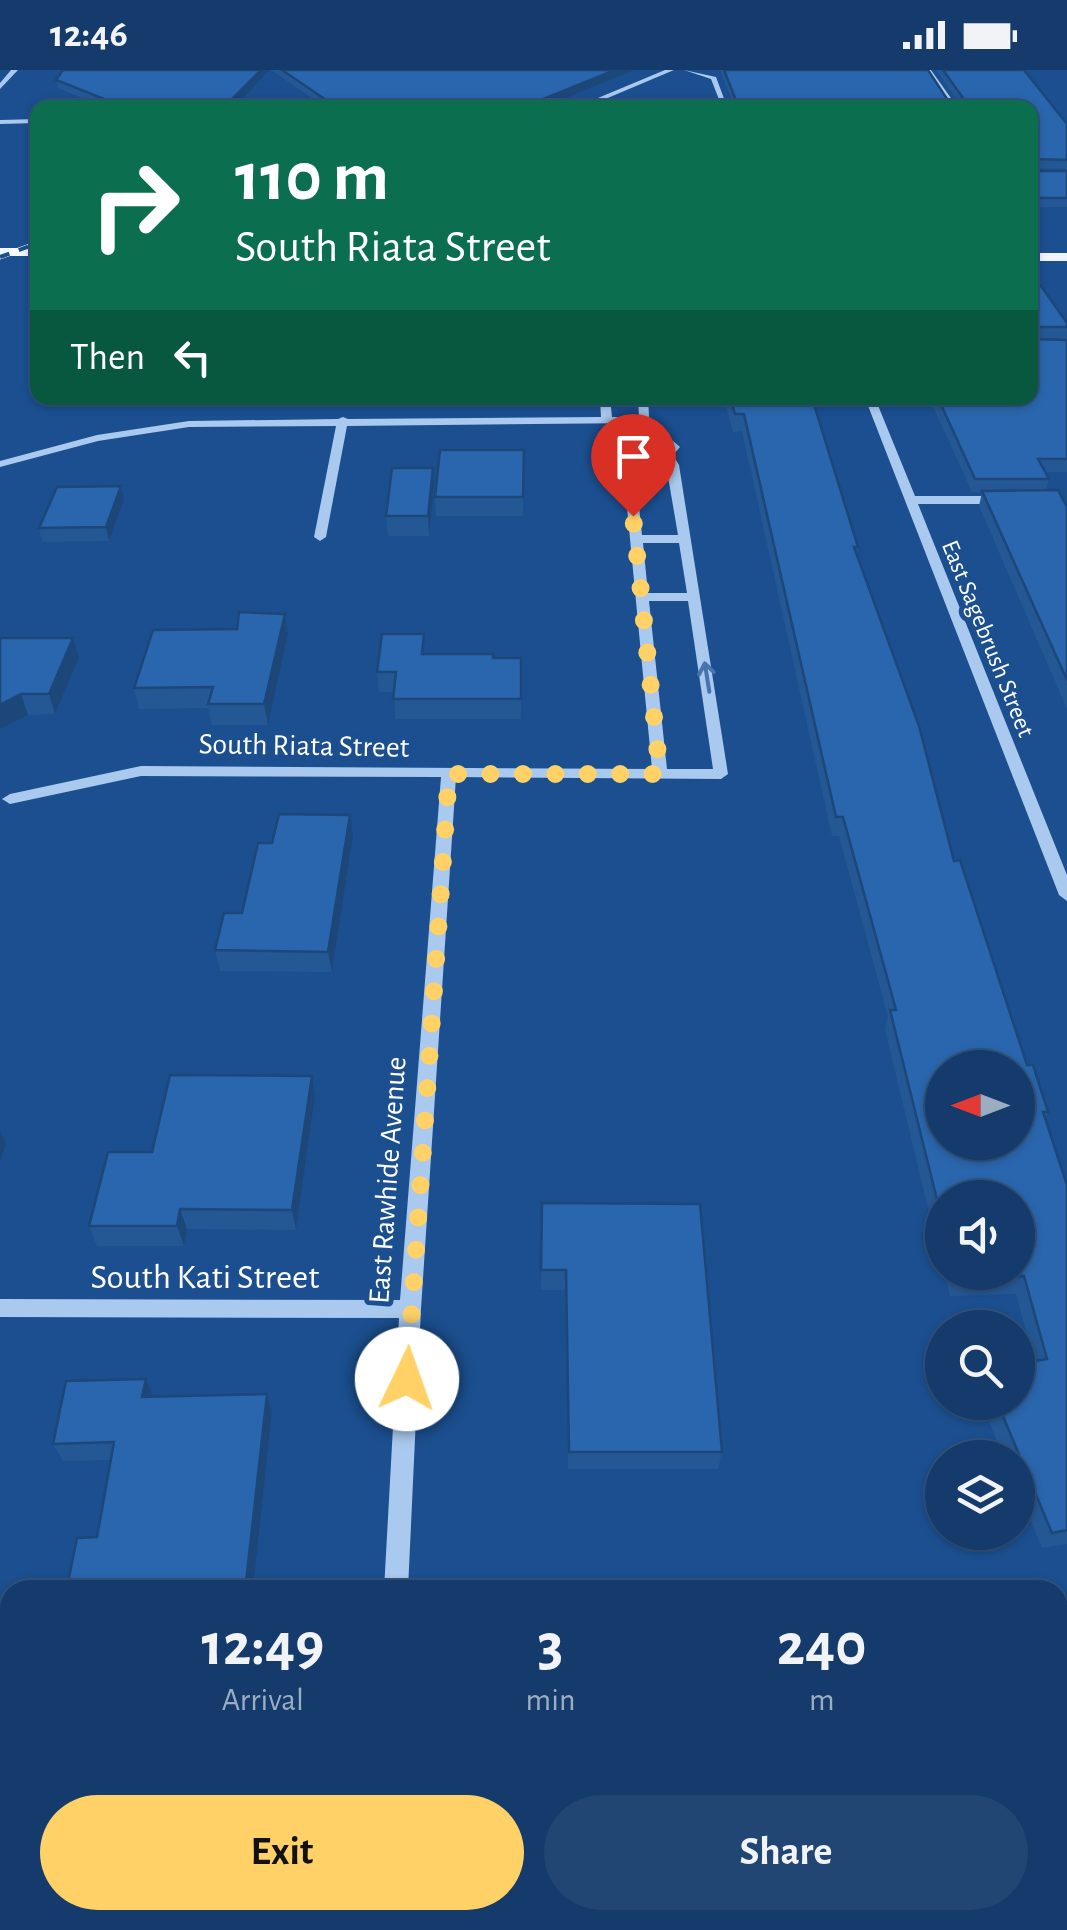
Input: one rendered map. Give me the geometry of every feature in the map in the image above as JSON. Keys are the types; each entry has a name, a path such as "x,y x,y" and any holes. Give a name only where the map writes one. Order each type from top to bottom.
{"main road":[{"path":"0,252 30,252"},
{"path":"1038,257 1067,257"},
{"path":"0,266 30,266"}],"street":[{"path":"0,88 15,70"},
{"path":"597,100 672,70"},
{"path":"687,70 714,78 723,100"},
{"path":"928,70 949,100"},
{"path":"0,122 30,121"},
{"path":"606,405 607,420"},
{"path":"643,405 646,434"},
{"name":"East Sagebrush Street","path":"873,405 1067,895"},
{"path":"320,537 342,420"},
{"path":"0,464 97,438 189,424 644,420"},
{"path":"646,434 669,440 674,448 668,455 644,459 628,455 621,447 624,440 646,434"},
{"path":"628,455 660,774"},
{"path":"642,597 694,597 673,465 668,455"},
{"path":"910,500 1028,500"},
{"path":"636,539 686,539"},
{"name":"South Riata Street","path":"10,799 141,771 721,774 694,597"},
{"name":"East Rawhide Avenue","path":"396,1580 410,1309 449,774"},
{"name":"South Kati Street","path":"0,1308 410,1309"}],"building":[{"path":"63,70 261,70 231,100 107,100 56,80"},
{"path":"282,70 615,70 541,100 326,100"},
{"path":"724,70 928,70 948,100 736,100"},
{"path":"943,70 1024,70 1067,124 1067,160 1038,159 1038,100 962,100"},
{"path":"1038,171 1067,171 1067,198 1038,198"},
{"path":"1038,286 1041,286 1067,327 1038,327"},
{"path":"1038,339 1067,340 1067,459 1038,459 1049,479 975,479 941,405 1038,405"},
{"path":"732,405 814,405 858,547 854,547 919,726 954,861 960,860 1022,1050 925,1050 925,1151 890,1010 896,1010 843,817 836,817 744,414 735,414"},
{"path":"440,450 524,450 523,497 435,497"},
{"path":"392,468 433,468 428,516 386,516"},
{"path":"121,486 106,527 39,528 57,487"},
{"path":"1058,490 1067,507 1067,680 982,491"},
{"path":"239,612 285,614 264,704 208,704 213,687 134,688 153,630 237,629"},
{"path":"382,634 424,634 422,654 521,658 521,699 393,699 396,672 377,672"},
{"path":"0,638 73,638 49,694 21,694 0,705"},
{"path":"279,814 350,815 328,952 215,950 224,913 242,913 258,843 272,843"},
{"path":"1035,1071 1048,1112 1043,1112 1067,1185 1067,1530 1052,1533 1035,1493 1035,1440 1013,1440 1005,1420 1035,1420 1035,1361 1047,1359 1028,1290 1035,1290 1035,1180 932,1180 927,1160 1035,1160"},
{"path":"170,1075 312,1076 292,1210 180,1209 177,1226 89,1226 108,1152 152,1152"},
{"path":"542,1203 700,1204 722,1452 569,1452 566,1270 541,1270"},
{"path":"146,1379 142,1397 267,1394 246,1580 68,1580 77,1538 97,1537 114,1442 53,1444 66,1381"}],"railway":[{"path":"0,257 30,246"}],"route":[{"path":"407,1379 449,774 660,774 633,516"}]}
